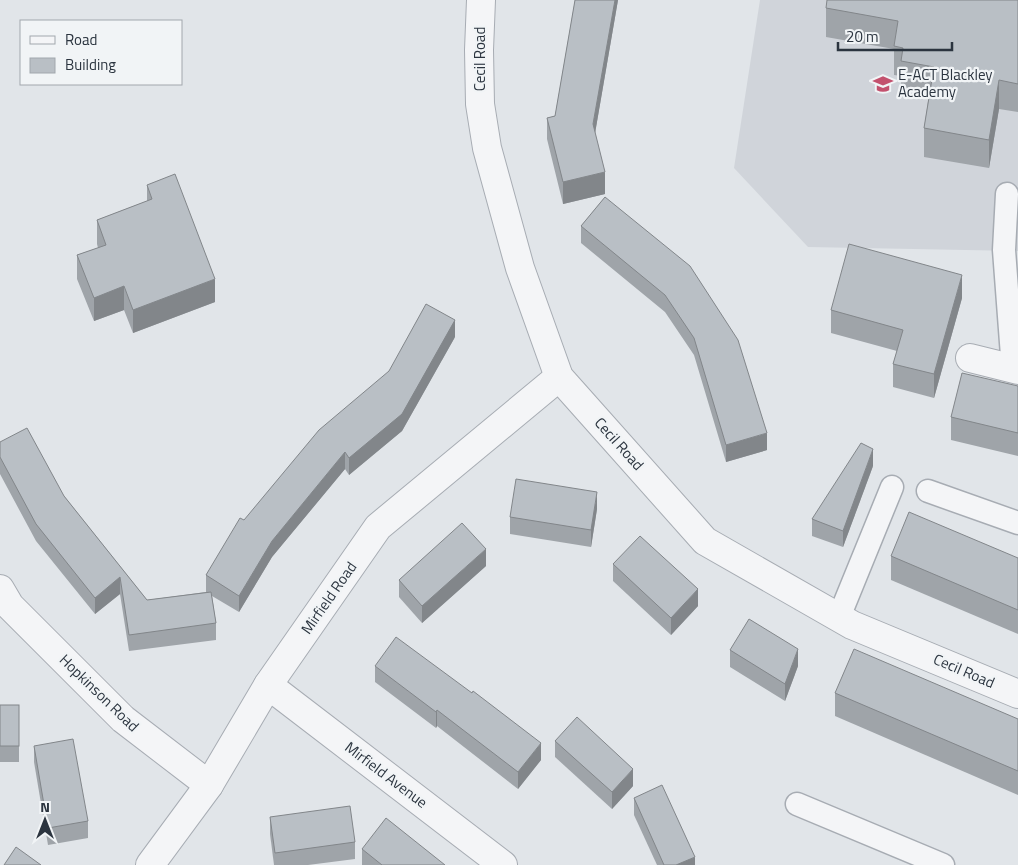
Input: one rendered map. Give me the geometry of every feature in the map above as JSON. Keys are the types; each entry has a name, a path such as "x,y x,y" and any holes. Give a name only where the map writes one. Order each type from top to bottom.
{"street":[{"name":"Cecil Road","path":"477,1 480,104 487,148 520,268 559,377 705,541 852,625 1018,694"},
{"path":"970,358 1016,370"},
{"name":"Mirfield Road","path":"150,865 209,785 268,685 378,527 559,377"},
{"name":"Hopkinson Road","path":"0,589 10,606 122,719 209,785"},
{"name":"Mirfield Avenue","path":"268,685 503,865"}],"lane":[{"path":"1007,194 1004,250 1016,370"},
{"path":"839,617 892,488"},
{"path":"928,491 1018,523"},
{"path":"797,804 943,865"}],"shaded area":[{"name":"E-ACT Blackley Academy","path":"760,0 1018,0 1018,251 808,247 734,168"}],"building":[{"path":"575,0 615,0 593,124 605,172 563,182 547,118 555,116"},
{"path":"827,0 1018,0 1018,84 999,80 989,140 924,128 934,67 901,61 903,48 894,46 898,21 826,8"},
{"path":"175,174 215,279 133,310 124,286 94,298 77,255 106,245 97,220 152,199 147,185"},
{"path":"605,197 690,266 738,340 767,433 726,445 694,338 665,295 581,226"},
{"path":"849,244 962,275 934,374 893,364 903,330 831,310"},
{"path":"426,304 455,320 402,414 349,458 345,452 272,541 239,596 206,575 240,518 244,520 319,430 389,371"},
{"path":"962,373 1018,386 1018,433 951,417"},
{"path":"27,428 64,496 147,600 211,592 216,623 129,635 120,577 95,598 36,524 0,457 0,442"},
{"path":"861,443 873,449 843,531 812,519"},
{"path":"516,479 597,492 591,530 510,517"},
{"path":"909,512 1018,558 1018,610 891,556"},
{"path":"462,523 486,549 422,606 399,580"},
{"path":"640,536 698,589 671,618 613,564"},
{"path":"749,619 798,649 785,684 730,650"},
{"path":"396,637 472,693 473,691 541,743 518,772 437,710 436,712 375,666"},
{"path":"854,649 1018,719 1018,771 835,693"},
{"path":"0,705 19,705 19,746 0,746"},
{"path":"577,717 633,769 612,792 555,741"},
{"path":"73,739 88,821 48,828 34,746"},
{"path":"662,785 695,857 676,865 664,865 634,798"},
{"path":"350,806 355,842 275,853 270,817"},
{"path":"386,818 445,865 382,865 362,849"},
{"path":"16,847 41,865 4,865"}],"place":[{"name":"E-ACT Blackley Academy","path":"883,84"}]}
